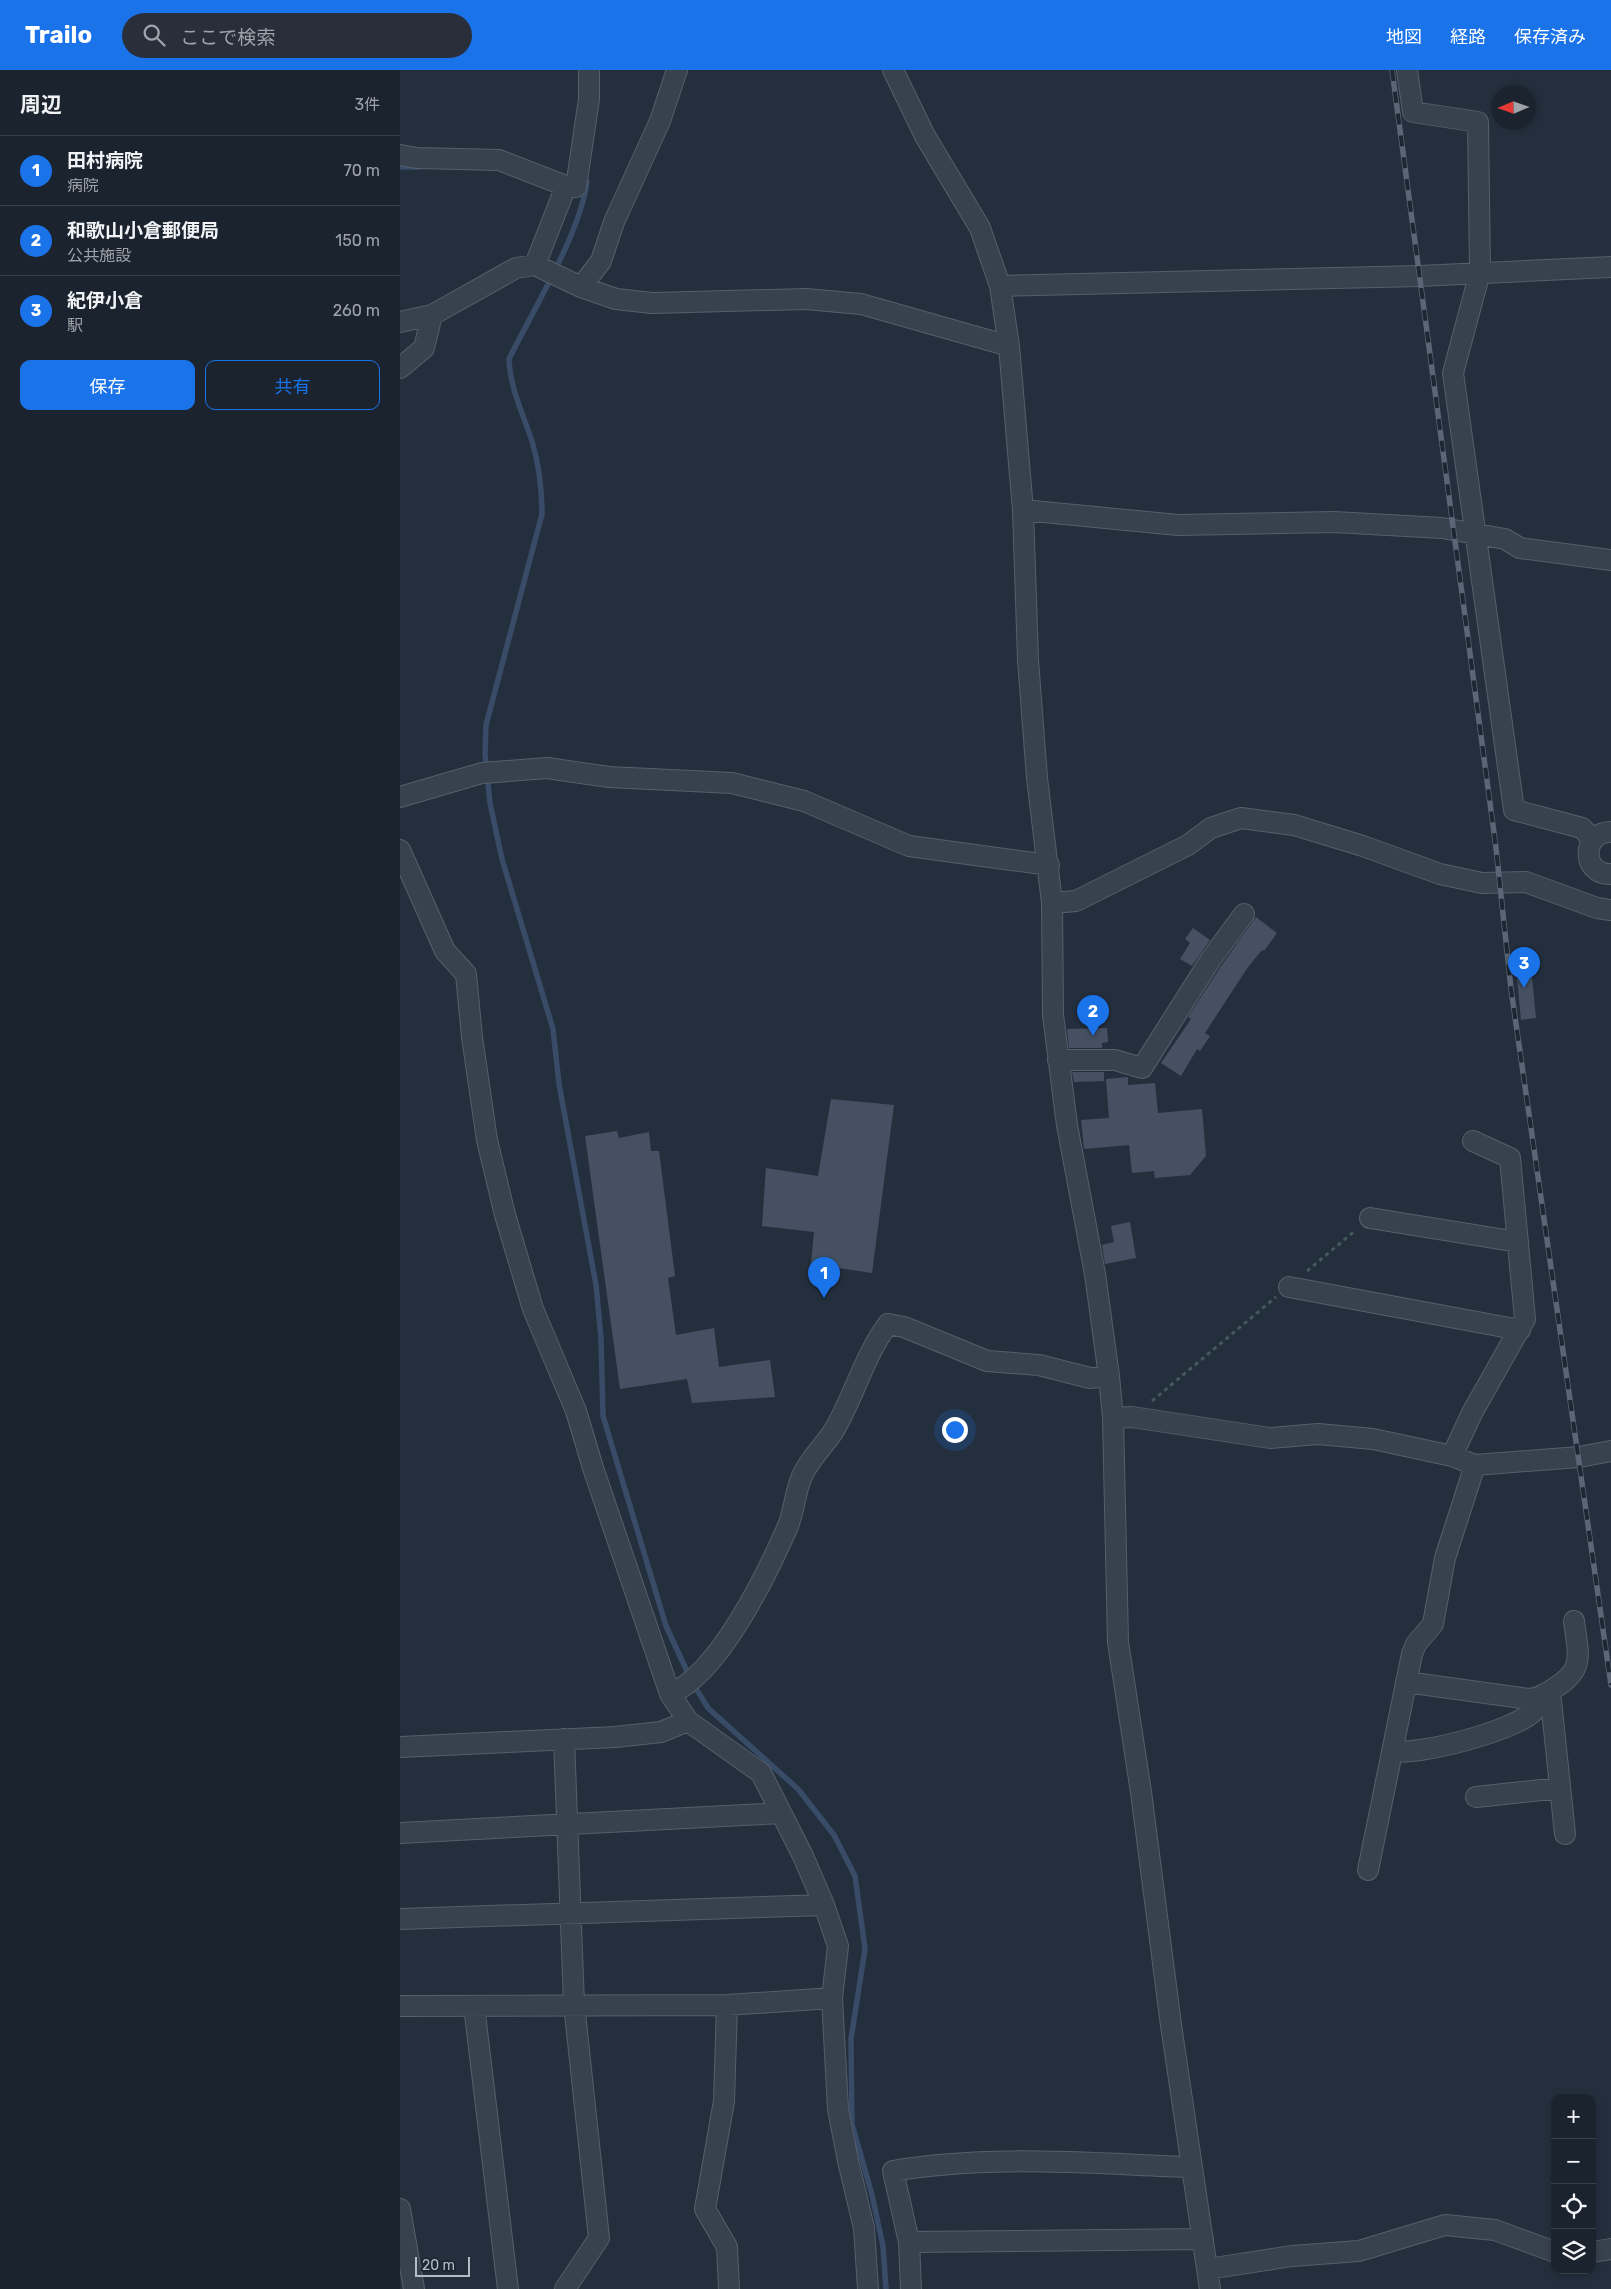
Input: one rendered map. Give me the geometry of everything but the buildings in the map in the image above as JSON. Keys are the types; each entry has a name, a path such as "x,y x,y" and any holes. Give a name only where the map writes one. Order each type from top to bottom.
{"street":[{"path":"539,266 571,187 589,99 589,70"},
{"path":"576,284 601,260 614,222 660,121 677,70"},
{"path":"893,70 924,136 980,228 1000,286 1009,346 1023,510 1028,660 1037,778 1049,865 1052,903 1053,1015 1058,1060 1095,1274 1109,1376 1123,1417 1118,1642 1210,2289"},
{"path":"1407,70 1413,112 1478,122 1480,272 1453,373 1477,534 1514,810 1582,828 1592,839"},
{"path":"400,155 417,158 499,160 571,187"},
{"path":"400,322 432,315 516,268 539,266 576,284 616,300 652,303 806,299 861,304 1009,346"},
{"path":"1000,286 1420,276 1611,267"},
{"path":"400,368 424,348 432,315"},
{"path":"1023,510 1178,526 1334,522 1442,528 1505,539 1520,548 1611,560"},
{"path":"400,797 482,773 547,768 609,777 732,783 804,800 909,846 1049,865"},
{"path":"1052,903 1076,901 1188,845 1211,828 1241,818 1294,825 1457,878 1482,883 1526,882 1597,908 1611,910"},
{"path":"1611,832 1598,834 1592,839 1588,849 1590,863 1598,871 1611,874"},
{"path":"400,850 445,951 466,974 472,1037 487,1140 533,1309 576,1411 593,1468 675,1692 688,1721 761,1773 803,1856 824,1905 838,1946 832,1998 838,2109 864,2228 868,2289"},
{"path":"1058,1060 1115,1060 1142,1068 1210,960 1244,914"},
{"path":"1452,1456 1472,1413 1525,1319 1510,1158 1473,1141"},
{"path":"1370,1218 1518,1242"},
{"path":"1289,1287 1520,1330"},
{"path":"675,1692 711,1660 737,1627 788,1525 803,1473 833,1431 877,1339 888,1324 904,1327 987,1361 1039,1365 1090,1378 1109,1376"},
{"path":"1123,1417 1270,1438 1318,1434 1373,1439 1452,1456 1475,1465 1579,1457 1611,1451"},
{"path":"1368,1870 1414,1648 1433,1624 1444,1558 1475,1465"},
{"path":"1406,1682 1528,1699 1544,1695 1568,1680 1577,1663 1574,1621"},
{"path":"1392,1751 1408,1752 1492,1733 1532,1712 1544,1695"},
{"path":"1544,1695 1560,1788 1565,1834"},
{"path":"400,1747 661,1732 688,1721"},
{"path":"564,1739 574,2004 599,2238 565,2289"},
{"path":"1476,1797 1560,1788"},
{"path":"400,1833 781,1813"},
{"path":"400,1919 824,1905"},
{"path":"400,2006 727,2004 832,1998"},
{"path":"727,2004 724,2101 705,2209 726,2247 729,2289"},
{"path":"474,2006 508,2289"},
{"path":"911,2289 909,2242 893,2171 927,2165 1025,2163 1192,2166"},
{"path":"400,2210 414,2289"},
{"path":"1208,2269 1292,2256 1359,2251 1445,2224 1495,2230 1551,2251"},
{"path":"909,2242 1203,2239"},
{"path":"1596,2251 1611,2249"}],"path":[{"path":"1123,1417 1289,1287 1370,1218"}],"waterway":[{"path":"400,167 418,167"},
{"path":"587,182 583,203 566,248 509,359 514,391 537,459 541,486 542,514 486,725 485,754 490,803 502,859 553,1029 559,1084 596,1285 601,1338 603,1416 666,1626 692,1682 708,1708 798,1789 834,1835 855,1876 865,1949 851,2039 852,2124 872,2195 883,2246 886,2289"}],"railway":[{"path":"1392,70 1496,848 1511,989 1611,1685"}],"place":[{"name":"紀伊小倉","path":"1524,988"},
{"name":"和歌山小倉郵便局","path":"1093,1036"},
{"name":"田村病院","path":"824,1298"}]}
